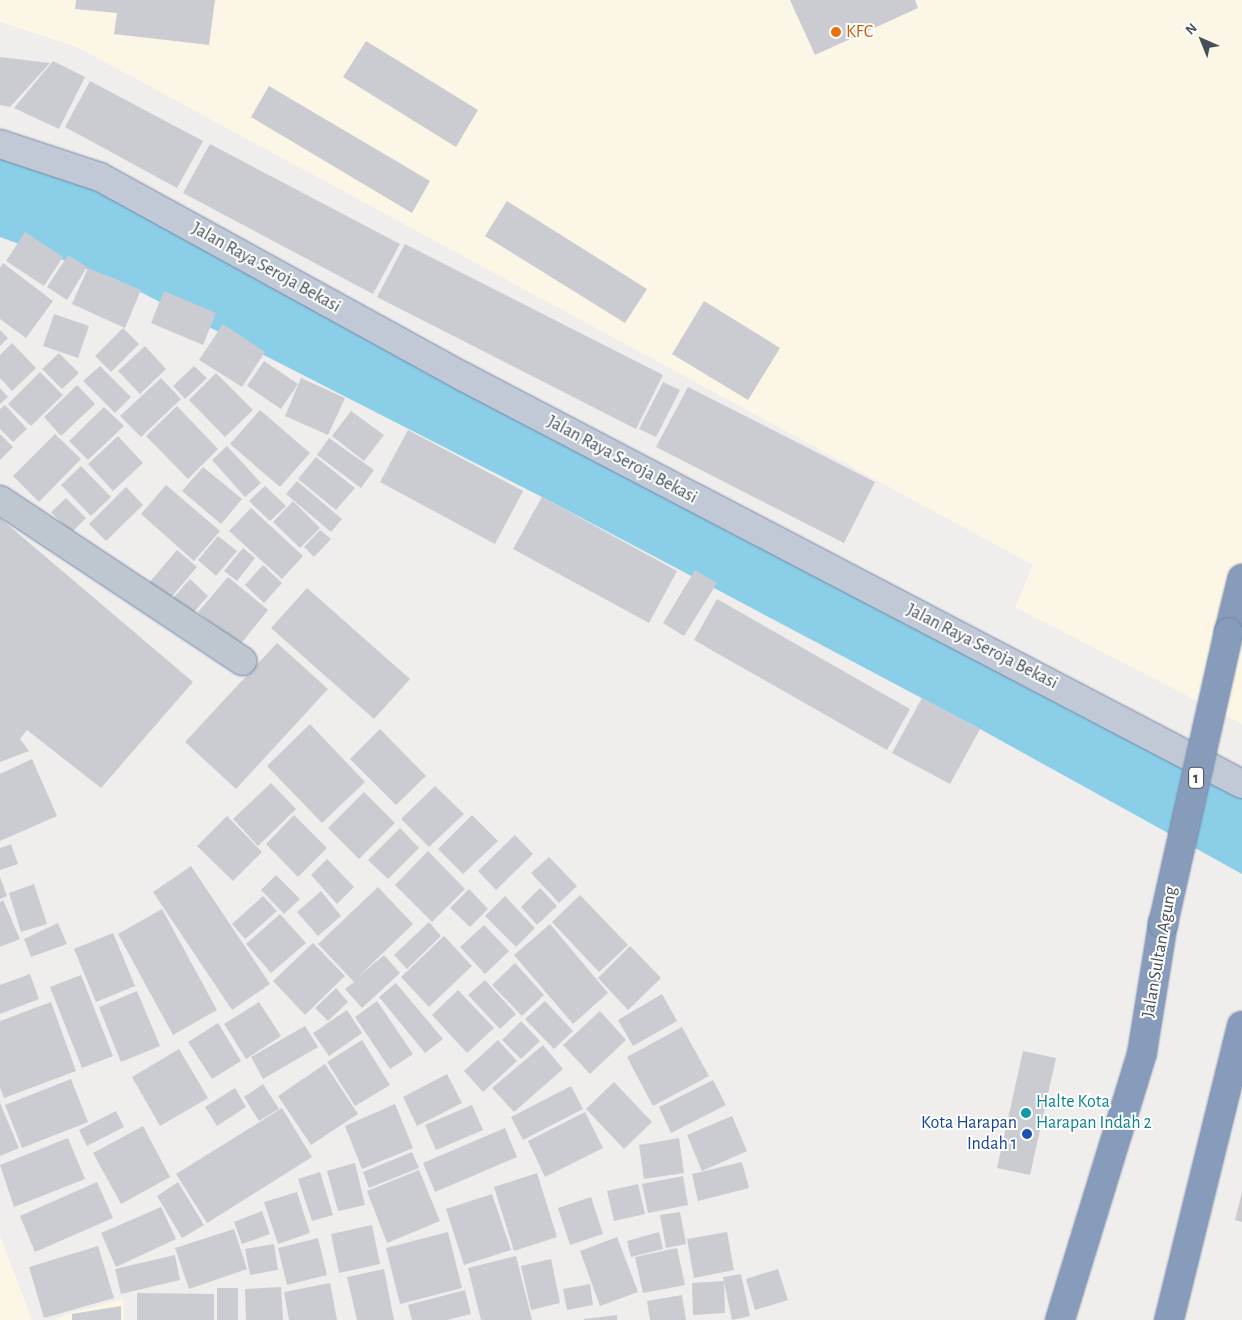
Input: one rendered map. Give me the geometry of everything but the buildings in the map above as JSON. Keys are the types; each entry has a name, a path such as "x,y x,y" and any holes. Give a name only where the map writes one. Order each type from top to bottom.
{"highway":[{"name":"Jalan Sultan Agung","path":"1060,1320 1142,1053 1163,924 1228,632 1242,579"},
{"path":"1169,1320 1242,1026"}],"street":[{"name":"Jalan Raya Seroja Bekasi","path":"0,144 100,177 462,376 1242,784"},
{"path":"0,500 242,661"}],"shaded area":[{"path":"0,0 1242,0 1242,724 1015,607 1033,565 79,48 0,22"},
{"path":"0,1236 32,1320 0,1320"},
{"path":"123,1299 124,1320 55,1320 67,1314"}],"water":[{"path":"0,144 100,177 1242,784 1242,874 980,729 542,497 115,279 0,237"}],"place":[{"name":"KFC","path":"836,32"},
{"name":"Halte Kota Harapan Indah 2","path":"1026,1113"},
{"name":"Kota Harapan Indah 1","path":"1027,1134"}]}
